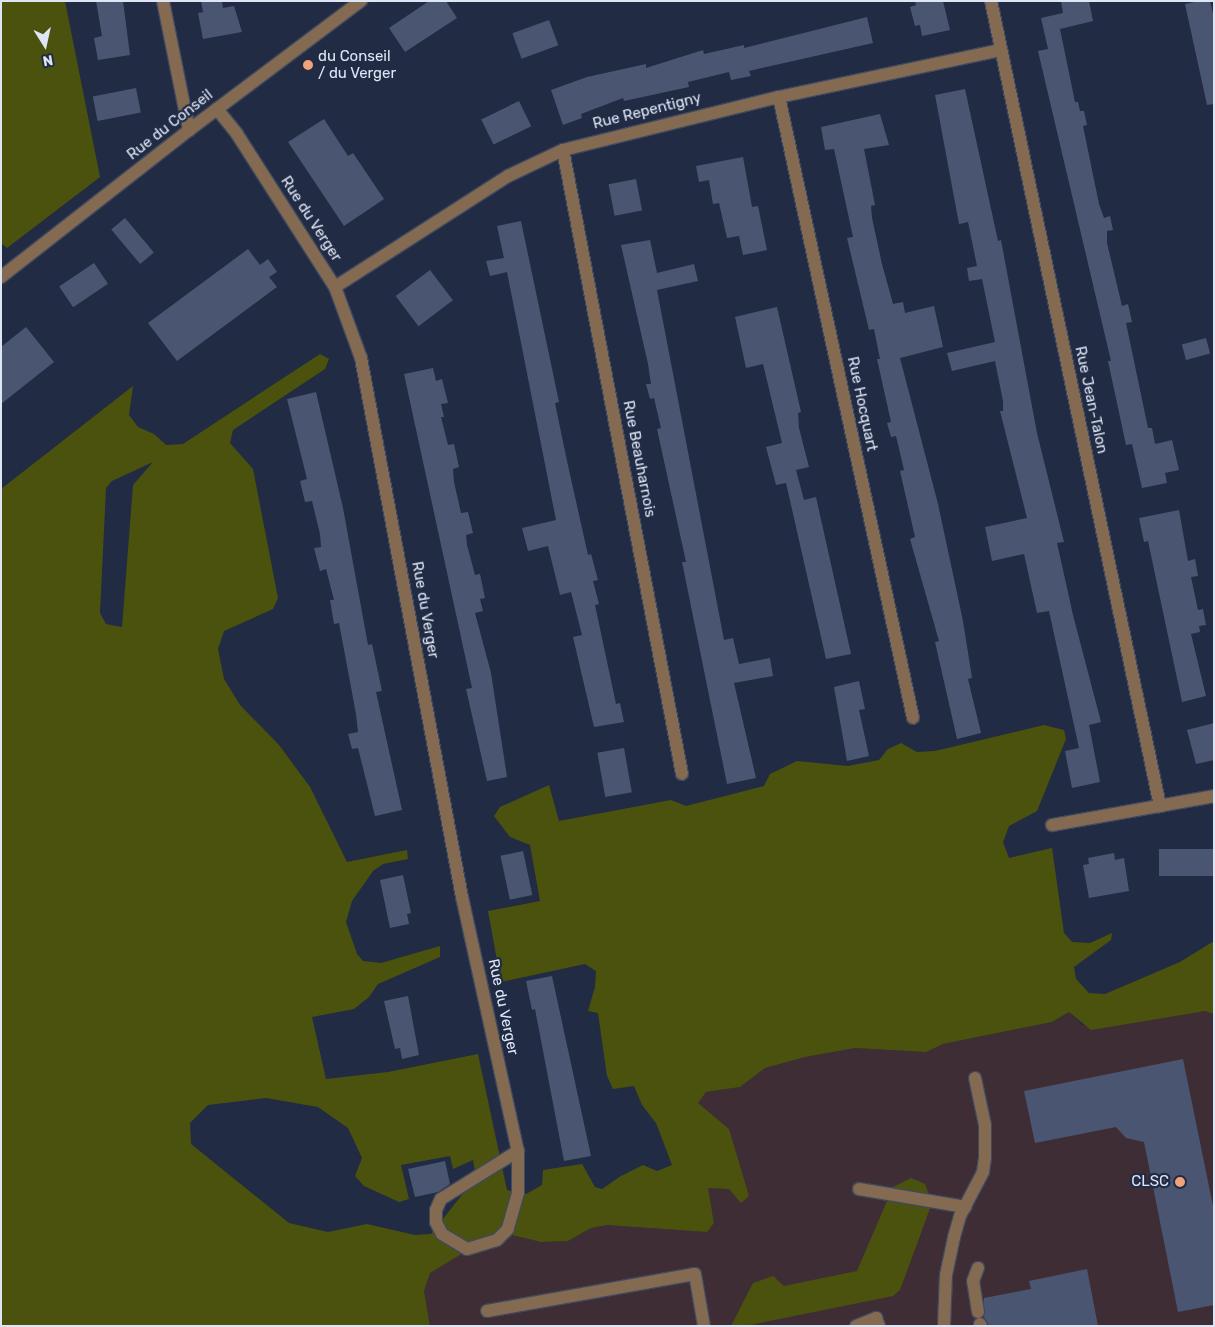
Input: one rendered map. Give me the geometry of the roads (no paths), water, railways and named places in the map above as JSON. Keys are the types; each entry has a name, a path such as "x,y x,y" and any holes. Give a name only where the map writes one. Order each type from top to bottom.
{"street":[{"path":"163,1 189,130"},
{"name":"Rue du Conseil","path":"1,277 217,108 361,1"},
{"name":"Rue Jean-Talon","path":"991,1 1160,806"},
{"name":"Rue Repentigny","path":"335,286 508,176 563,150 779,97 1000,50"},
{"name":"Rue Hocquart","path":"779,97 913,718"},
{"name":"Rue du Verger","path":"217,108 335,286 361,358 462,897 518,1151 518,1193 508,1229 497,1240 481,1247 467,1249 456,1245 442,1234 436,1222 436,1210 442,1199 518,1151"},
{"name":"Rue Beauharnois","path":"563,150 682,774"},
{"path":"1052,825 1214,796"},
{"path":"944,1326 946,1274 964,1208 979,1182 985,1158 985,1124 975,1078"},
{"path":"859,1189 964,1208"},
{"path":"978,1268 973,1281 980,1321"},
{"path":"487,1311 695,1274 704,1326"},
{"path":"856,1326 876,1318 879,1326"}],"place":[{"name":"du Conseil / du Verger","path":"308,65"},
{"name":"CLSC","path":"1180,1182"}]}
